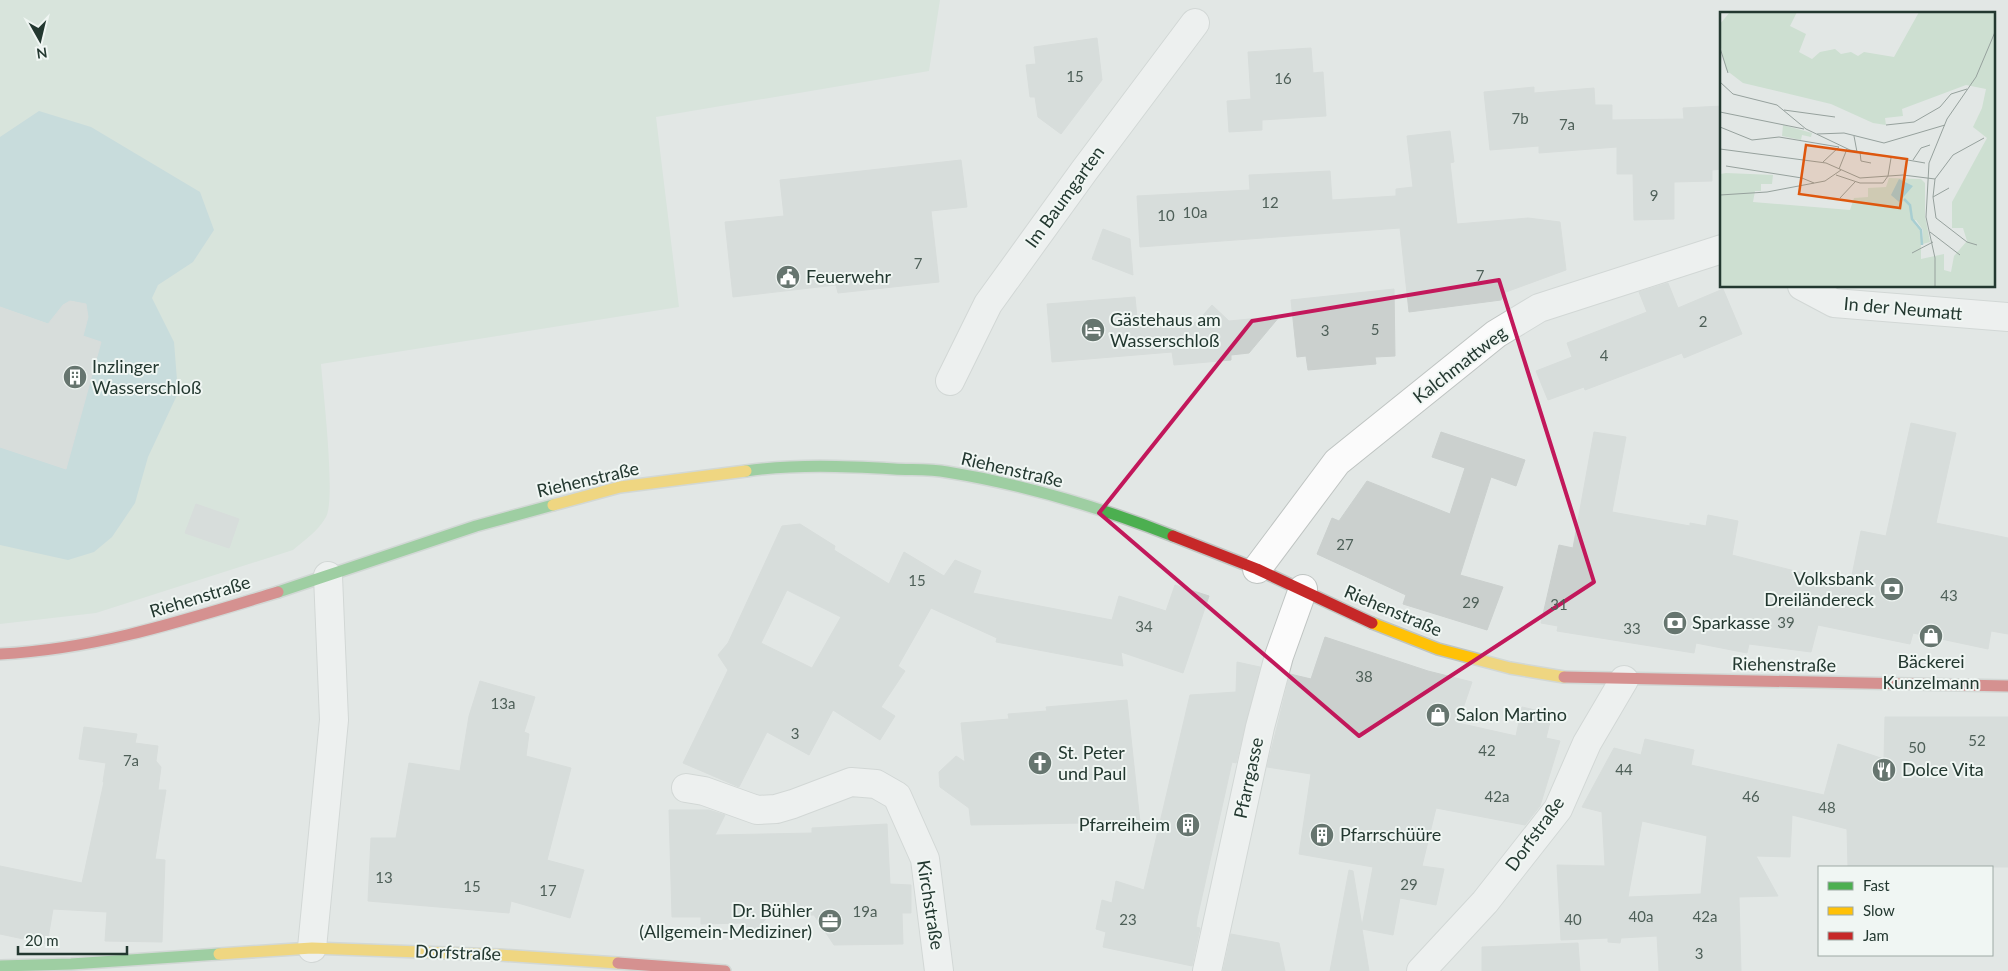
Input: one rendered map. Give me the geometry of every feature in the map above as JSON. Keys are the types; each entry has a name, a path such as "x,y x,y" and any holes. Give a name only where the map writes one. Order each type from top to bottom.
{"street":[{"name":"Im Baumgarten","path":"950,381 988,304 1084,170 1195,23"},
{"name":"Kalchmattweg","path":"1257,569 1337,462 1496,334 1539,308 1720,250"},
{"name":"In der Neumatt","path":"1806,288 1834,303 2008,317"},
{"name":"Riehenstraße","path":"0,654 41,652 146,632 328,576 476,526 620,487 776,468 857,467 946,472 1026,490 1124,517 1257,569 1362,618 1438,649 1510,668 1568,678 2008,686"},
{"path":"312,948 334,720 328,576"},
{"name":"Pfarrgasse","path":"1207,971 1260,727 1279,656 1303,589"},
{"name":"Dorfstraße","path":"1421,971 1484,902 1558,809 1587,743 1624,680"},
{"name":"Kirchstraße","path":"686,788 704,791 757,810 776,809 793,804 851,782 876,784 897,796 925,859 939,971"},
{"name":"Dorfstraße","path":"0,966 71,964 312,948 500,955 725,971"}],"highlighted area":[{"path":"1499,280 1594,582 1359,736 1099,513 1252,321"}],"green space":[{"path":"0,0 940,0 929,71 656,117 679,307 321,364 329,468 329,507 326,517 319,527 293,550 96,613 0,624"}],"water":[{"path":"39,111 91,127 200,192 214,230 193,262 158,285 152,298 174,342 178,393 148,457 135,503 112,537 94,552 68,560 0,545 0,447 66,469 70,331 85,307 73,301 63,305 69,331 0,307 0,137"}],"building":[{"path":"1097,38 1102,80 1061,134 1038,117 1035,97 1030,97 1026,65 1036,64 1034,47"},
{"path":"1311,48 1313,73 1323,72 1326,116 1262,120 1262,130 1229,132 1227,101 1251,99 1248,52"},
{"path":"1534,87 1534,93 1594,88 1595,105 1612,105 1612,120 1684,119 1683,108 1720,106 1720,169 1712,170 1712,181 1674,182 1674,219 1634,220 1633,174 1617,174 1617,147 1539,153 1539,146 1490,150 1484,92"},
{"path":"1450,131 1454,162 1450,163 1457,224 1528,218 1560,222 1566,270 1506,292 1501,300 1409,312 1400,228 1140,247 1137,196 1250,190 1249,175 1330,171 1332,200 1396,196 1396,189 1413,187 1407,136"},
{"path":"961,160 967,207 931,211 939,282 838,293 836,285 733,297 725,222 784,216 780,180"},
{"path":"1103,229 1130,239 1133,275 1092,259"},
{"path":"1668,283 1678,308 1723,289 1742,334 1684,358 1682,353 1585,390 1584,387 1548,400 1536,371 1572,357 1567,343 1647,312 1639,292"},
{"path":"1394,289 1395,356 1375,357 1376,364 1308,370 1306,356 1297,357 1291,300"},
{"path":"1135,297 1138,328 1197,322 1212,305 1229,321 1280,316 1249,353 1231,355 1231,360 1174,365 1172,352 1052,362 1047,304"},
{"name":"Inzlinger Wasserschloß","path":"70,301 86,304 88,317 83,336 101,342 66,469 0,447 0,307 48,324 63,305"},
{"path":"1911,423 1956,433 1936,523 2008,538 2008,634 1991,631 1988,649 1913,633 1910,644 1818,625 1811,652 1749,644 1747,653 1696,643 1694,653 1557,631 1558,626 1541,623 1559,545 1573,548 1594,432 1626,437 1612,512 1690,526 1690,523 1706,526 1708,515 1738,521 1732,555 1850,585 1861,531 1886,536"},
{"path":"1441,432 1525,460 1516,486 1491,477 1460,575 1503,587 1487,630 1403,604 1406,595 1317,554 1332,518 1339,521 1367,481 1450,514 1465,468 1432,457"},
{"path":"196,504 239,519 229,548 185,533"},
{"path":"800,524 835,546 834,550 889,584 904,552 944,576 955,560 981,571 973,593 1112,620 1119,596 1166,611 1175,585 1209,596 1183,673 1121,652 1123,666 996,642 997,638 931,608 898,666 905,671 881,707 895,716 880,740 833,710 809,755 767,732 739,787 683,763 728,670 718,655 728,643 782,526","holes":["787,590 841,617 812,668 761,643"]},
{"path":"1325,637 1428,671 1472,682 1458,723 1516,736 1522,707 1552,714 1546,738 1560,741 1540,806 1525,825 1436,808 1422,866 1444,869 1436,905 1400,898 1393,935 1362,929 1369,971 1330,971 1349,870 1353,871 1362,926 1373,867 1299,854 1311,774 1267,767 1290,674 1311,679"},
{"path":"1237,662 1260,667 1236,763 1232,762 1197,919 1196,927 1200,928 1192,966 1103,947 1106,932 1096,929 1102,900 1112,903 1116,881 1144,890 1190,695 1236,692"},
{"path":"480,681 535,697 524,732 529,734 526,756 571,768 547,860 584,870 570,918 511,901 509,913 368,901 371,838 396,838 409,763 460,771 469,716"},
{"name":"St. Peter und Paul","path":"1127,700 1140,822 971,825 969,808 940,787 939,772 956,756 965,762 961,723 1009,719 1008,714 1047,711 1046,707"},
{"path":"1885,717 2008,717 2008,867 1848,866 1847,829 1792,815 1790,857 1756,856 1778,896 1739,897 1741,971 1659,971 1657,936 1621,938 1620,943 1608,942 1608,938 1561,940 1557,865 1605,866 1602,812 1582,807 1614,748 1641,755 1645,739 1694,750 1691,765 1824,795 1838,744 1884,759","holes":["1642,821 1707,836 1701,894 1628,897"]},
{"path":"84,727 137,734 135,743 158,746 156,761 161,767 158,790 166,790 155,859 165,860 162,942 105,941 107,912 53,909 47,944 0,934 0,866 82,883 104,782 106,763 79,759"},
{"path":"669,810 709,810 725,815 715,835 812,833 812,828 887,824 890,884 911,885 911,913 902,913 903,944 834,945 814,915 768,916 751,937 743,923 701,924 701,917 672,917"},
{"path":"1231,934 1279,943 1285,971 1223,971"},
{"path":"1578,943 1580,971 1482,971 1482,947"}],"traffic: fast":[{"path":"746,471 820,466 947,472 1004,483 1062,498 1173,536"},
{"path":"278,592 476,526 553,505"},
{"path":"0,966 71,964 219,954"}],"traffic: slow":[{"path":"553,505 620,487 746,471"},
{"path":"1372,623 1438,649 1510,668 1564,677"},
{"path":"219,954 312,948 500,955 618,963"}],"traffic: jam":[{"path":"1173,536 1257,569 1372,623"},
{"path":"0,654 36,651 107,640 175,623 278,592"},
{"path":"1564,677 2008,686"},
{"path":"618,963 725,971"}],"place":[{"name":"Feuerwehr","path":"788,277"},
{"name":"Gästehaus am Wasserschloß","path":"1093,330"},
{"name":"Inzlinger Wasserschloß","path":"75,377"},
{"name":"Volksbank Dreiländereck","path":"1892,589"},
{"name":"Sparkasse","path":"1675,623"},
{"name":"Bäckerei Kunzelmann","path":"1931,636"},
{"name":"Salon Martino","path":"1438,715"},
{"name":"St. Peter und Paul","path":"1040,763"},
{"name":"Dolce Vita","path":"1884,770"},
{"name":"Pfarreiheim","path":"1188,825"},
{"name":"Pfarrschüüre","path":"1322,835"},
{"name":"Dr. Bühler (Allgemein-Mediziner)","path":"830,921"}]}
